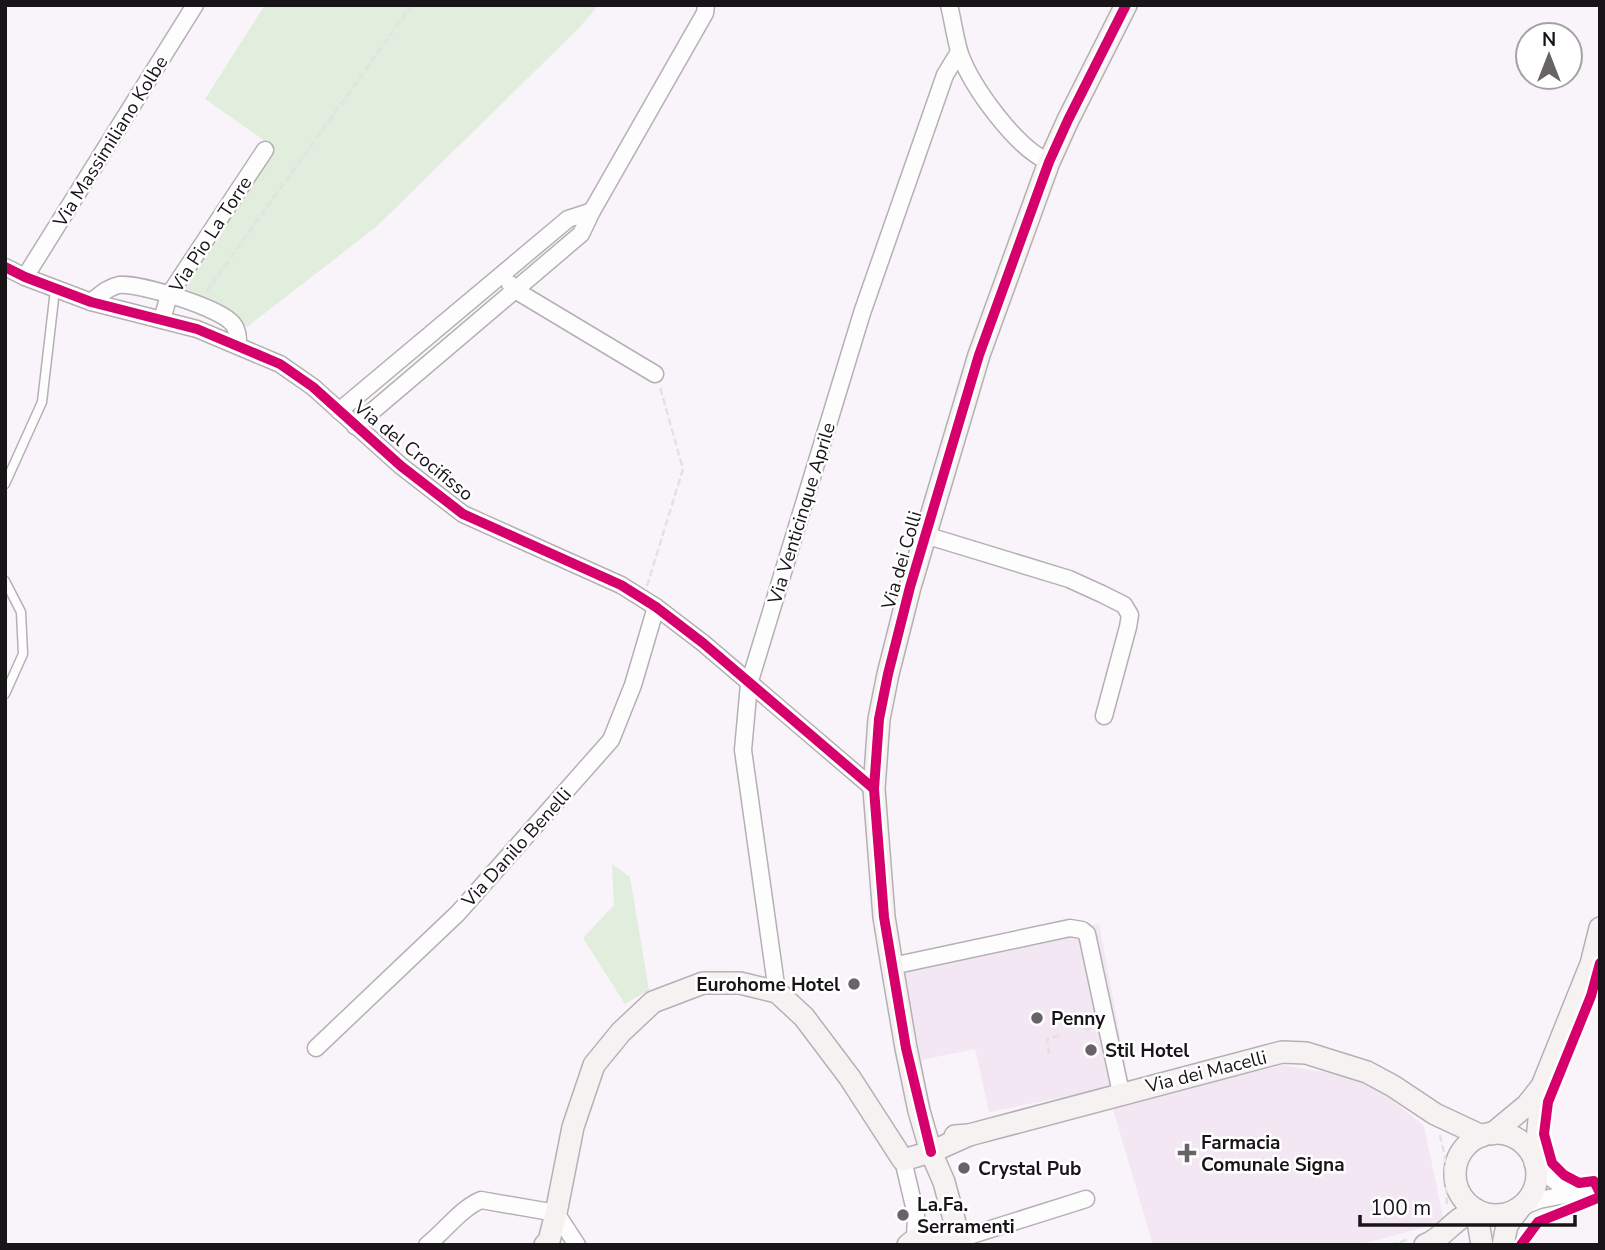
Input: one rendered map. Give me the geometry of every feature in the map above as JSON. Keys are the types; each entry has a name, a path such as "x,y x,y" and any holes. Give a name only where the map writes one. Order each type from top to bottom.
{"main road":[{"name":"Via dei Colli","path":"957,1243 944,1182 931,1152 919,1111 905,1048 884,917 874,789 878,730 888,674 925,535 979,355 1049,162 1126,5"},
{"path":"1520,1208 1498,1216 1476,1210 1466,1202 1459,1191 1455,1178 1456,1165 1461,1152 1470,1142 1487,1135 1528,1105 1542,1086 1591,964 1600,928"},
{"path":"551,1243 573,1127 594,1065 621,1032 653,1002 703,983 740,983 777,992 804,1017 850,1078 903,1160"},
{"name":"Via dei Macelli","path":"903,1160 931,1152 969,1135 1282,1052 1306,1054 1367,1072 1393,1086 1437,1122 1487,1135"},
{"path":"1503,1245 1507,1225 1534,1191 1542,1086"},
{"name":"Via dei Macelli","path":"919,1111 926,1122 942,1133 969,1135"},
{"path":"1487,1135 1515,1138 1526,1146 1536,1165"},
{"path":"1424,1243 1476,1210"},
{"path":"1476,1210 1482,1245"},
{"path":"911,1242 931,1233 957,1243"}],"street":[{"name":"Via Massimiliano Kolbe","path":"25,277 195,5"},
{"path":"355,426 581,234 705,13 706,5"},
{"path":"950,5 959,52 968,73 1013,135 1049,162"},
{"name":"Via Venticinque Aprile","path":"777,992 743,750 749,684 862,313 945,75 959,52"},
{"name":"Via Pio La Torre","path":"162,320 169,295 265,150"},
{"path":"339,411 568,219 592,211"},
{"name":"Via del Crocifisso","path":"5,267 55,290 91,302 197,329 280,364 313,387 401,466 463,514 621,585 650,603 874,789"},
{"path":"502,274 515,290 655,373"},
{"path":"91,302 105,291 122,285 169,295 197,304 228,319 235,326 238,345"},
{"path":"925,535 1069,579 1124,605 1129,615 1128,627 1104,716"},
{"name":"Via Danilo Benelli","path":"316,1048 457,913 611,740 633,685 650,603"},
{"path":"892,966 1070,928 1082,930 1087,934 1121,1093"},
{"path":"903,1160 916,1215 911,1242"},
{"path":"1536,1165 1560,1185 1574,1189 1599,1189"},
{"path":"1520,1208 1539,1200 1599,1189"},
{"path":"957,1243 1086,1199"},
{"path":"427,1245 470,1205 481,1200 556,1213 577,1245"}],"lane":[{"path":"5,484 41,402 55,290"},
{"path":"5,581 21,611 23,654 5,694"}],"path":[{"path":"197,304 412,5"},
{"path":"650,603 683,469 655,373"},
{"path":"1049,1054 1046,1038 1060,1035"},
{"path":"1437,1122 1445,1157 1447,1213"},
{"path":"1390,1245 1424,1243"}],"shaded area":[{"path":"1099,924 1129,1084 989,1112 975,1049 921,1060 902,967"},
{"path":"1282,1065 1366,1079 1424,1126 1444,1222 1358,1245 1153,1245 1112,1106"}],"green space":[{"path":"265,5 599,5 578,29 376,227 247,327 175,294 272,146 205,99"},
{"path":"612,864 630,877 649,990 625,1004 583,938 614,905"}],"cycle path":[{"path":"931,1152 906,1048 884,917 874,789 879,719 910,587 979,355 1049,162 1126,5"},
{"path":"5,267 91,302 197,329 280,364 313,387 401,466 463,514 621,585 656,607 703,643 874,789"},
{"path":"1600,963 1591,996 1548,1102 1544,1134 1552,1163 1564,1175 1579,1183 1594,1181 1600,1193"},
{"path":"1521,1245 1538,1222 1600,1197"}],"place":[{"name":"Eurohome Hotel","path":"854,984"},
{"name":"Penny","path":"1037,1018"},
{"name":"Stil Hotel","path":"1091,1050"},
{"name":"Farmacia Comunale Signa","path":"1187,1153"},
{"name":"Crystal Pub","path":"964,1168"},
{"name":"La.Fa. Serramenti","path":"903,1215"}]}
